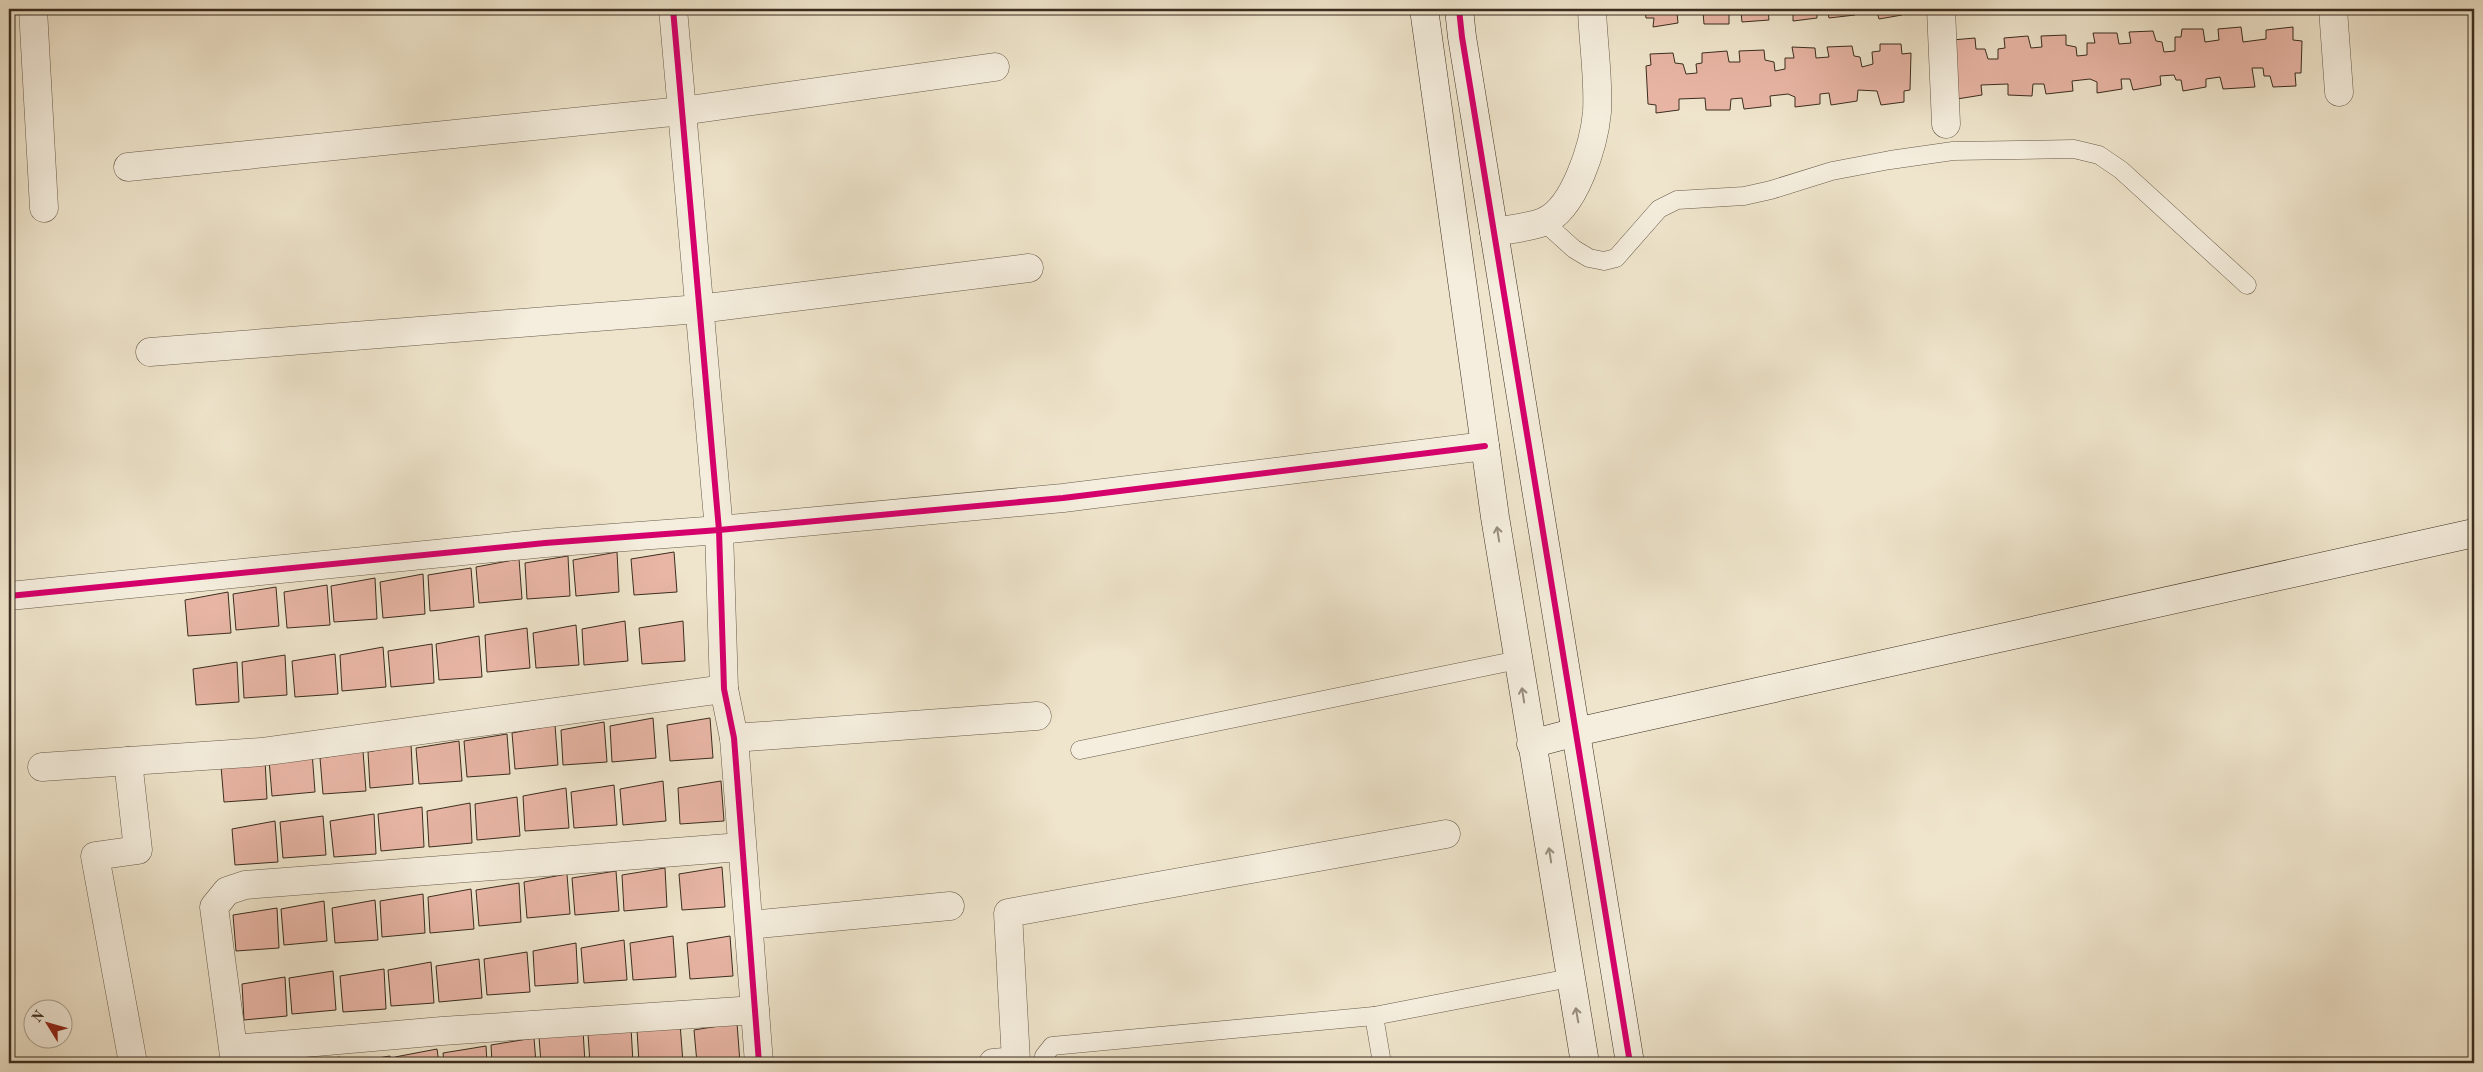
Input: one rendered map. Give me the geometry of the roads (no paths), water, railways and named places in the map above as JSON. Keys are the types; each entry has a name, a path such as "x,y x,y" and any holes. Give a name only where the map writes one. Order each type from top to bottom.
{"street":[{"path":"33,9 44,208"},
{"path":"673,9 719,530 724,689 734,738 759,1063"},
{"path":"1424,9 1485,446 1531,744 1585,1063"},
{"path":"1459,9 1462,37 1630,1063"},
{"path":"1494,232 1544,222 1560,208 1575,187 1589,151 1597,112 1592,9"},
{"path":"1942,9 1946,124"},
{"path":"2333,9 2339,92"},
{"path":"128,167 682,111 995,67"},
{"path":"150,352 699,309 1029,268"},
{"path":"9,596 546,543 719,530 1063,498 1485,446"},
{"path":"1531,744 1576,732 2474,533"},
{"path":"42,767 261,752 724,689"},
{"path":"734,738 1037,716"},
{"path":"128,761 138,850 95,856 133,1063"},
{"path":"993,1063 1016,1061 1008,914 1446,834"},
{"path":"741,847 245,885 227,891 214,907 235,1056 442,1030 755,1010"},
{"path":"749,925 950,906"}],"lane":[{"path":"1544,222 1574,249 1589,258 1604,261 1616,258 1659,209 1677,200 1744,196 1771,190 1832,171 1953,151 2074,149 2099,155 2121,170 2247,285"},
{"path":"1080,750 1518,660"},
{"path":"1046,1063 1044,1056 1052,1046 1374,1016 1570,978"},
{"path":"1374,1016 1382,1063"}]}
